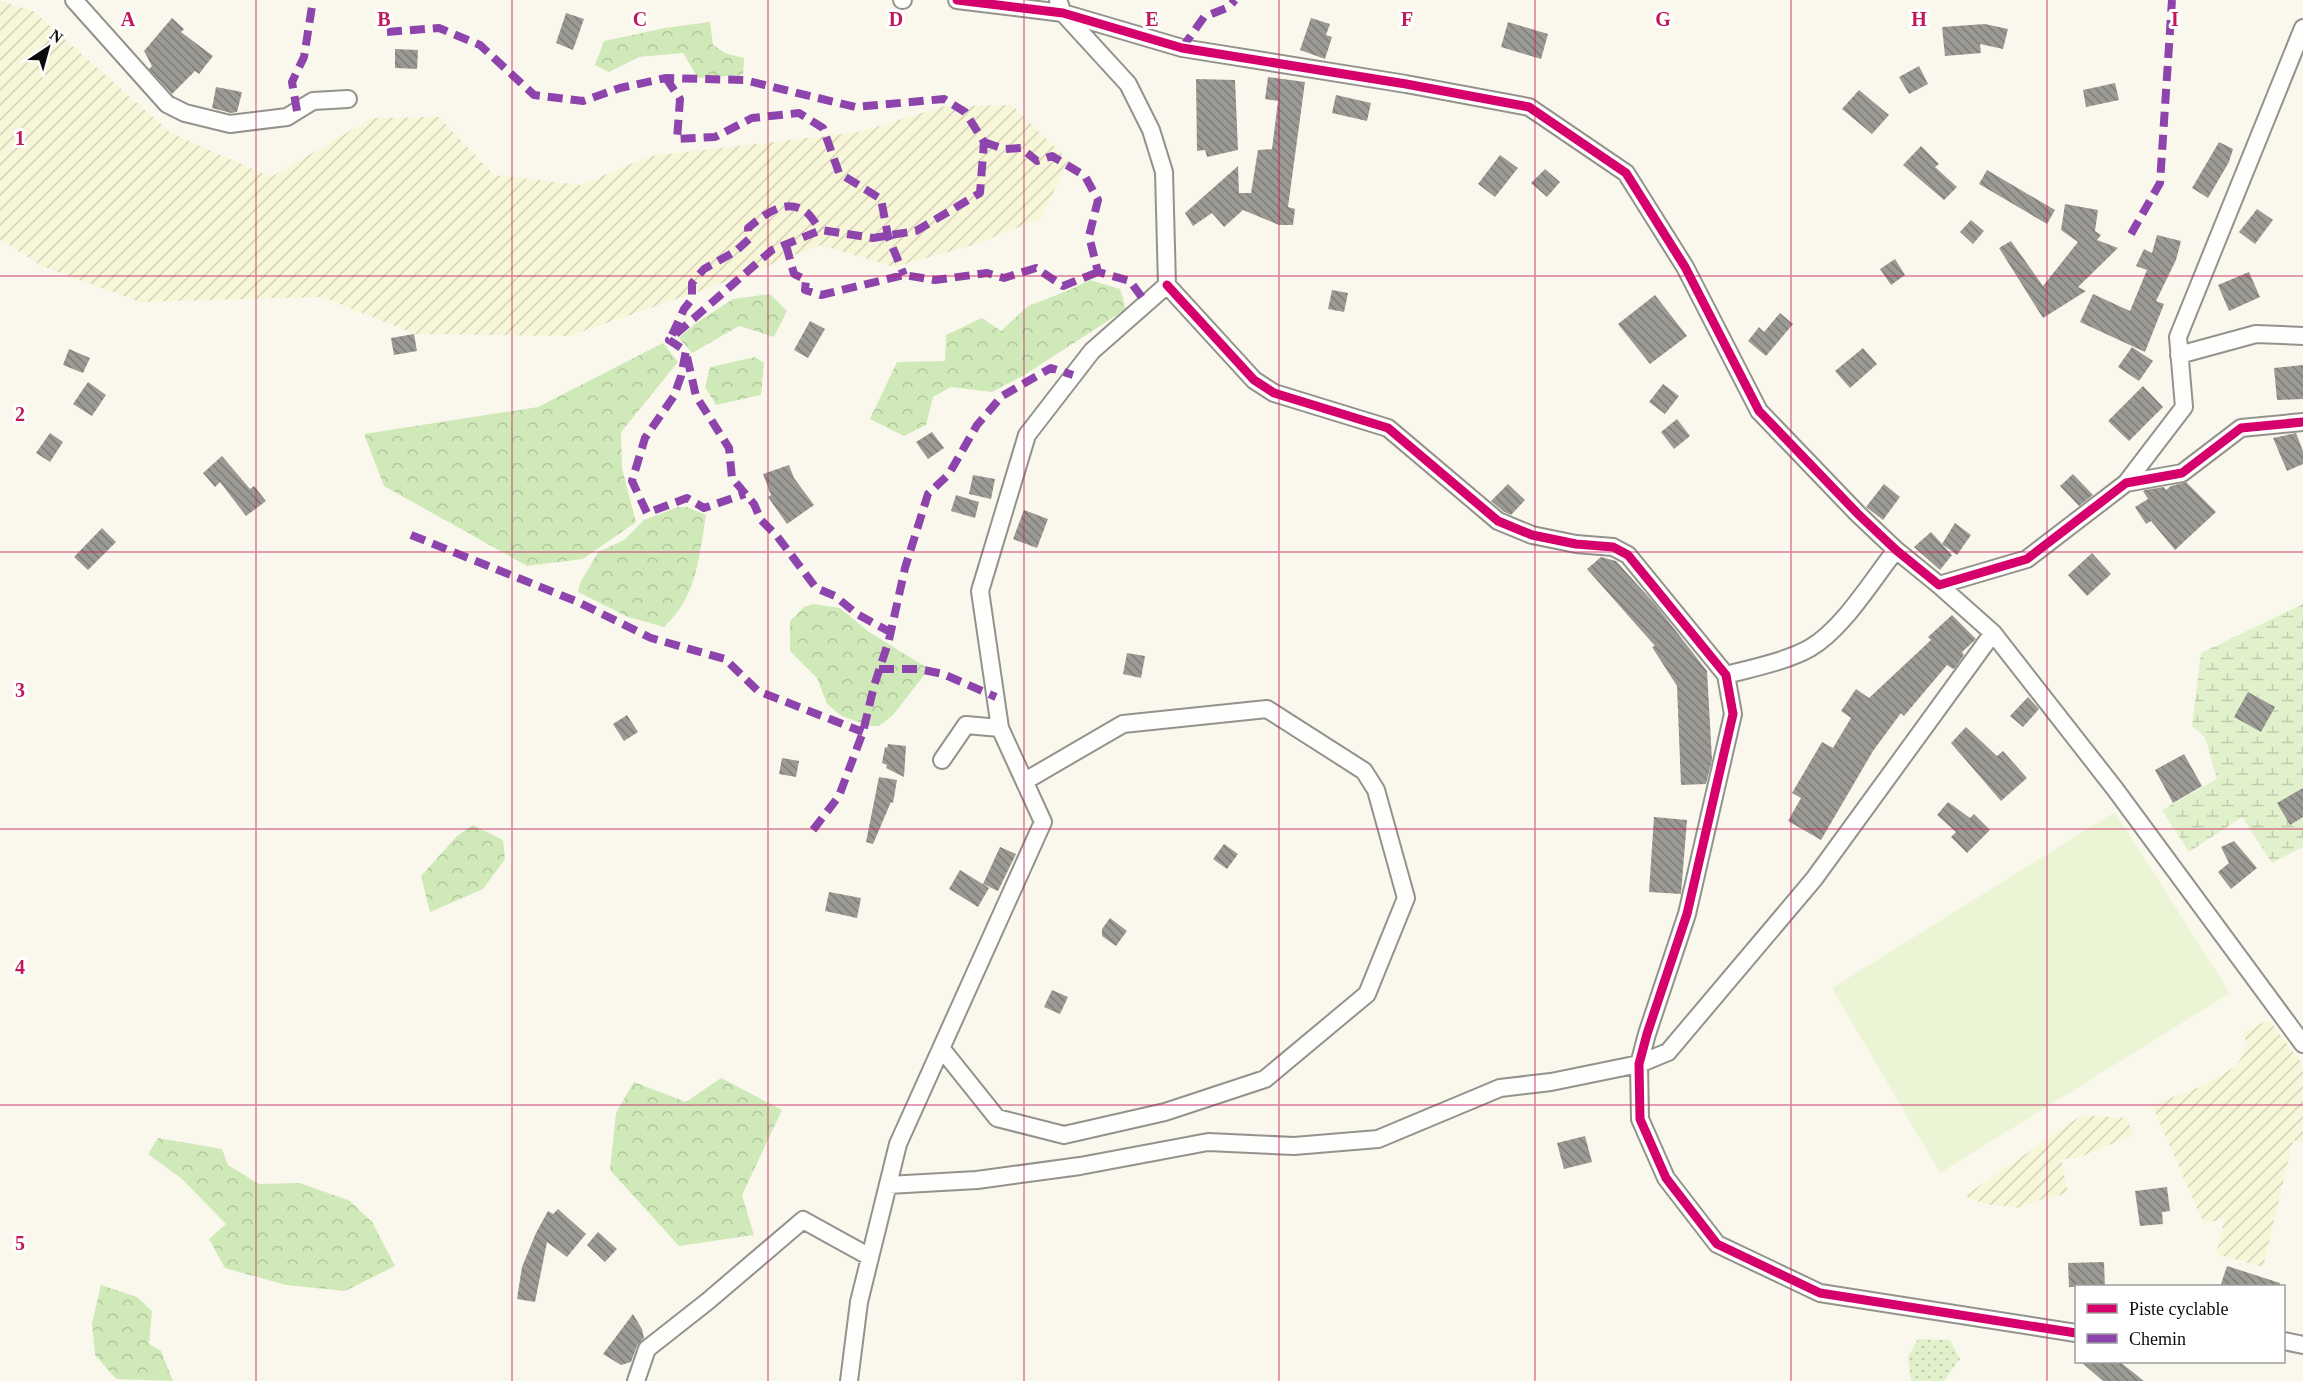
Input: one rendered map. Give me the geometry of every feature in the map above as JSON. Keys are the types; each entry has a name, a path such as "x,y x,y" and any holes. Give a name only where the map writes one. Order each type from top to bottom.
{"street":[{"path":"74,0 81,5 167,104 185,113 231,124 287,117 313,101 348,99"},
{"path":"957,0 1060,6 1182,48 1406,84 1529,107 1626,173 1685,267 1760,411 1858,514 1896,550 1993,633 2115,789 2303,1044"},
{"path":"1060,6 1128,84 1151,130 1164,172 1167,285 1254,380 1274,393 1388,428 1498,521 1532,535 1576,544 1613,547 1628,555 1726,675 1733,714 1710,820 1686,914 1639,1064 1640,1119 1666,1178 1717,1244 1820,1293 2075,1333"},
{"path":"1939,585 2027,559 2126,483 2184,408 2178,337 2303,28"},
{"path":"849,1381 859,1302 898,1144 1043,822 1000,728 980,591 1027,435 1092,351 1167,285"},
{"path":"2179,355 2256,334 2303,336"},
{"path":"2126,483 2182,473 2241,428 2303,422"},
{"path":"1726,675 1810,648 1843,620 1896,550"},
{"path":"888,1185 1000,1177 1080,1166 1208,1142 1294,1146 1378,1139 1500,1088 1551,1082 1639,1064 1668,1052 1814,879 1993,633"},
{"path":"941,1048 997,1118 1064,1135 1166,1112 1266,1079 1367,994 1406,898 1376,790 1364,771 1267,709 1124,724 1025,781"},
{"path":"942,760 966,725 1000,728"},
{"path":"636,1381 647,1349 708,1301 803,1220 870,1257"},
{"path":"2285,1341 2303,1345"}],"shaded area":[{"path":"0,1 33,11 171,133 271,177 372,118 439,117 494,175 581,185 650,156 859,132 945,106 1012,105 1069,161 1040,219 973,245 894,267 821,245 717,285 569,336 415,334 322,297 140,302 42,266 0,239"},
{"path":"2269,1020 2303,1065 2303,1143 2293,1140 2263,1267 2216,1254 2225,1218 2204,1224 2152,1105 2203,1086 2235,1067 2248,1048 2243,1032"},
{"path":"2082,1115 2126,1118 2134,1135 2080,1157 2061,1159 2068,1193 2039,1200 2021,1208 1985,1204 1965,1196"}],"green space":[{"path":"710,22 713,45 725,53 744,58 743,75 698,78 683,53 639,57 609,72 595,65 604,41 665,28"},
{"path":"1090,280 1120,289 1126,309 1026,374 992,392 951,387 933,397 926,425 904,436 870,419 897,362 945,361 946,335 982,318 1001,331 1028,306"},
{"path":"770,294 787,311 774,337 739,326 692,353 679,338 696,323 733,299"},
{"path":"663,343 678,362 621,432 622,468 636,522 583,559 527,566 384,486 364,434 538,407"},
{"path":"755,357 764,363 761,395 716,405 705,387 710,367"},
{"path":"678,507 687,507 706,515 695,576 684,603 664,627 628,617 578,592 580,583 598,552 624,540 644,520"},
{"path":"813,604 840,608 869,632 929,669 893,715 879,726 869,726 842,716 827,704 817,678 790,651 790,621 804,607"},
{"path":"2303,604 2303,847 2272,863 2242,817 2189,852 2162,810 2217,779 2205,737 2192,726 2201,653"},
{"path":"2115,812 2230,993 1940,1173 1832,988"},
{"path":"473,825 503,840 505,859 483,889 430,912 421,876 457,836"},
{"path":"721,1078 782,1110 742,1195 754,1235 679,1246 610,1170 616,1113 634,1082 686,1102"},
{"path":"158,1138 222,1149 228,1165 259,1184 300,1183 350,1201 372,1222 395,1266 345,1291 286,1285 225,1268 209,1239 226,1224 182,1179 148,1154"},
{"path":"101,1285 137,1297 152,1311 149,1344 161,1351 173,1381 116,1379 95,1355 92,1323"},
{"path":"1918,1339 1950,1340 1960,1359 1944,1381 1911,1381 1908,1357"}],"building":[{"path":"566,13 584,19 573,50 556,43"},
{"path":"172,18 184,29 181,32 213,56 199,74 195,71 172,94 149,69 152,66 144,51"},
{"path":"1311,18 1330,24 1326,35 1332,37 1325,59 1300,50"},
{"path":"1508,22 1548,34 1541,59 1501,47"},
{"path":"1985,24 2008,29 2003,49 1980,44 1981,53 1945,56 1942,27"},
{"path":"395,49 418,50 417,69 395,68"},
{"path":"1919,66 1928,84 1909,94 1899,77"},
{"path":"1268,77 1305,82 1288,207 1295,209 1293,225 1279,225 1243,210 1224,227 1212,213 1193,226 1185,213 1238,166 1239,193 1251,193 1258,150 1272,149 1278,101 1265,99"},
{"path":"1196,79 1235,80 1238,150 1207,157 1205,150 1197,151"},
{"path":"2115,83 2119,100 2086,107 2083,90"},
{"path":"216,87 242,92 237,112 231,113 212,108"},
{"path":"1859,90 1889,115 1872,134 1842,109"},
{"path":"1336,95 1371,103 1367,121 1332,113"},
{"path":"2219,142 2233,149 2229,162 2208,198 2192,188"},
{"path":"1921,146 1939,164 1935,167 1957,187 1944,200 1903,165"},
{"path":"1500,155 1518,168 1495,197 1478,184"},
{"path":"1545,169 1560,182 1547,197 1531,183"},
{"path":"1987,170 2055,210 2047,224 1979,184"},
{"path":"2065,204 2098,210 2095,231 2101,235 2097,240 2118,248 2078,287 2086,291 2043,318 1999,248 2011,241 2043,286 2078,242 2061,230"},
{"path":"2257,209 2273,220 2255,244 2239,232"},
{"path":"1971,220 1984,231 1973,244 1960,232"},
{"path":"2157,235 2181,241 2176,260 2156,301 2164,304 2145,352 2080,322 2093,294 2130,311 2147,270 2136,266 2144,249 2152,253"},
{"path":"1895,259 1905,275 1891,285 1880,269"},
{"path":"2249,272 2260,297 2229,311 2218,285"},
{"path":"1332,290 1348,293 1344,312 1328,309"},
{"path":"1655,295 1687,336 1650,364 1618,324"},
{"path":"1780,313 1793,324 1766,356 1748,341 1759,327 1764,332"},
{"path":"810,321 825,329 808,358 794,350"},
{"path":"414,334 417,351 394,355 391,338"},
{"path":"2132,347 2153,361 2139,381 2118,367"},
{"path":"1863,348 1877,364 1850,388 1835,371"},
{"path":"69,349 90,358 83,373 63,365"},
{"path":"2303,365 2303,399 2277,400 2274,368"},
{"path":"88,382 106,395 92,416 73,404"},
{"path":"1663,384 1679,396 1665,414 1649,402"},
{"path":"2143,386 2163,407 2129,441 2108,421"},
{"path":"1677,419 1690,436 1674,449 1661,432"},
{"path":"932,432 944,448 928,459 916,442"},
{"path":"50,433 63,442 50,462 36,453"},
{"path":"2296,433 2303,451 2303,464 2287,471 2273,438"},
{"path":"222,456 250,489 254,486 266,501 246,516 220,482 215,487 203,473"},
{"path":"789,465 794,478 814,505 787,524 768,497 771,495 763,474"},
{"path":"2073,474 2093,495 2079,506 2060,486"},
{"path":"973,475 995,479 991,499 969,494"},
{"path":"2186,482 2216,512 2175,550 2151,521 2146,524 2135,507 2148,499 2143,491 2145,490 2164,487 2166,490 2171,486"},
{"path":"1508,484 1525,500 1511,515 1491,501"},
{"path":"1884,484 1900,497 1883,520 1866,507"},
{"path":"956,495 979,502 975,518 951,511"},
{"path":"1024,510 1048,519 1037,548 1013,539"},
{"path":"1955,523 1971,535 1957,555 1942,544"},
{"path":"102,528 116,542 88,570 74,557"},
{"path":"1931,532 1952,555 1940,570 1914,547"},
{"path":"2092,553 2111,574 2087,596 2068,575"},
{"path":"1601,557 1616,561 1655,604 1707,671 1712,760 1706,784 1681,785 1677,686 1652,647 1655,646 1587,569"},
{"path":"1952,615 1976,639 1962,652 1964,655 1955,668 1947,665 1904,716 1901,713 1873,751 1821,840 1788,821 1801,798 1792,793 1822,742 1833,748 1851,718 1841,711 1856,689 1869,698 1931,640 1928,637"},
{"path":"1127,653 1145,656 1141,678 1123,674"},
{"path":"2248,692 2275,707 2261,732 2234,717"},
{"path":"2028,697 2039,709 2023,727 2010,716"},
{"path":"627,715 638,732 624,741 613,724"},
{"path":"1966,727 1997,756 2003,751 2027,778 2001,801 1951,743"},
{"path":"888,744 906,746 904,777 886,768 887,765 882,763 885,747 887,748"},
{"path":"2184,754 2202,786 2173,803 2155,770"},
{"path":"782,758 799,761 796,777 779,774"},
{"path":"879,777 897,780 893,803 891,802 873,844 866,842"},
{"path":"2303,788 2303,817 2290,825 2277,803"},
{"path":"1948,802 1970,818 1974,814 1990,830 1967,853 1951,837 1956,832 1937,815"},
{"path":"1654,817 1687,820 1681,894 1649,892"},
{"path":"2234,841 2257,868 2231,889 2218,872 2229,863 2221,847"},
{"path":"1224,844 1238,854 1227,869 1213,859"},
{"path":"1000,847 1016,854 998,891 983,884"},
{"path":"960,870 989,888 978,907 949,889"},
{"path":"829,892 861,898 857,918 825,911"},
{"path":"1110,918 1127,931 1116,946 1102,936 1102,929"},
{"path":"1052,990 1068,997 1060,1014 1044,1007"},
{"path":"1585,1136 1592,1162 1564,1169 1557,1143"},
{"path":"2167,1187 2170,1211 2162,1212 2163,1224 2140,1226 2135,1191"},
{"path":"558,1209 586,1234 567,1257 547,1242 535,1302 517,1299 522,1267 536,1233 548,1211 553,1214"},
{"path":"598,1232 617,1249 605,1262 587,1245"},
{"path":"2104,1262 2105,1285 2069,1287 2068,1263"},
{"path":"2227,1266 2280,1283 2280,1285 2221,1285"},
{"path":"633,1314 642,1329 644,1338 637,1346 631,1362 621,1365 603,1354"},
{"path":"2082,1363 2121,1363 2144,1381 2103,1381"}],"marked path":[{"path":"297,111 292,82 304,57 313,0"},
{"path":"1182,48 1204,17 1229,7 1235,0"},
{"path":"2131,234 2160,183 2172,0"},
{"path":"387,32 439,28 480,45 534,95 583,101 620,88 666,78 744,80 855,107 944,99 965,112 984,142 980,193 916,231 873,238 821,230 772,250 669,340 686,351 681,376 674,396 645,438 632,481 647,513 687,498 704,508 745,494"},
{"path":"666,78 680,99 677,139 715,137 752,118 799,113 823,128 839,173 881,199 888,236 904,275"},
{"path":"984,142 1004,149 1021,148 1037,161 1052,156 1085,176 1098,200 1089,236 1098,272 1130,281 1146,303"},
{"path":"672,335 684,309 692,299 692,283 704,269 736,251 749,239 748,228 761,218 782,207 797,207 805,211 821,230"},
{"path":"786,245 794,274 806,280 805,290 821,295 904,275 935,280 987,273 1004,278 1036,268 1063,286 1098,272"},
{"path":"687,357 696,396 729,448 732,478 754,504 761,520 777,536 816,588 835,596 857,614 890,632"},
{"path":"813,830 839,796 863,732 874,686 889,640 905,568 928,494 949,474 977,425 1002,396 1051,368 1073,375"},
{"path":"411,535 578,602 651,638 725,659 758,691 863,732"},
{"path":"879,669 919,669 943,674 996,697"}],"cycle path":[{"path":"957,0 1063,13 1182,48 1406,84 1529,107 1626,173 1685,267 1759,411 1858,514 1896,550 1939,585 2027,559 2126,483 2182,473 2241,428 2303,422"},
{"path":"1167,285 1254,380 1274,393 1388,428 1498,521 1532,535 1576,544 1613,547 1628,555 1726,675 1733,714 1687,914 1639,1064 1640,1119 1666,1178 1717,1244 1820,1293 2075,1333"}]}
